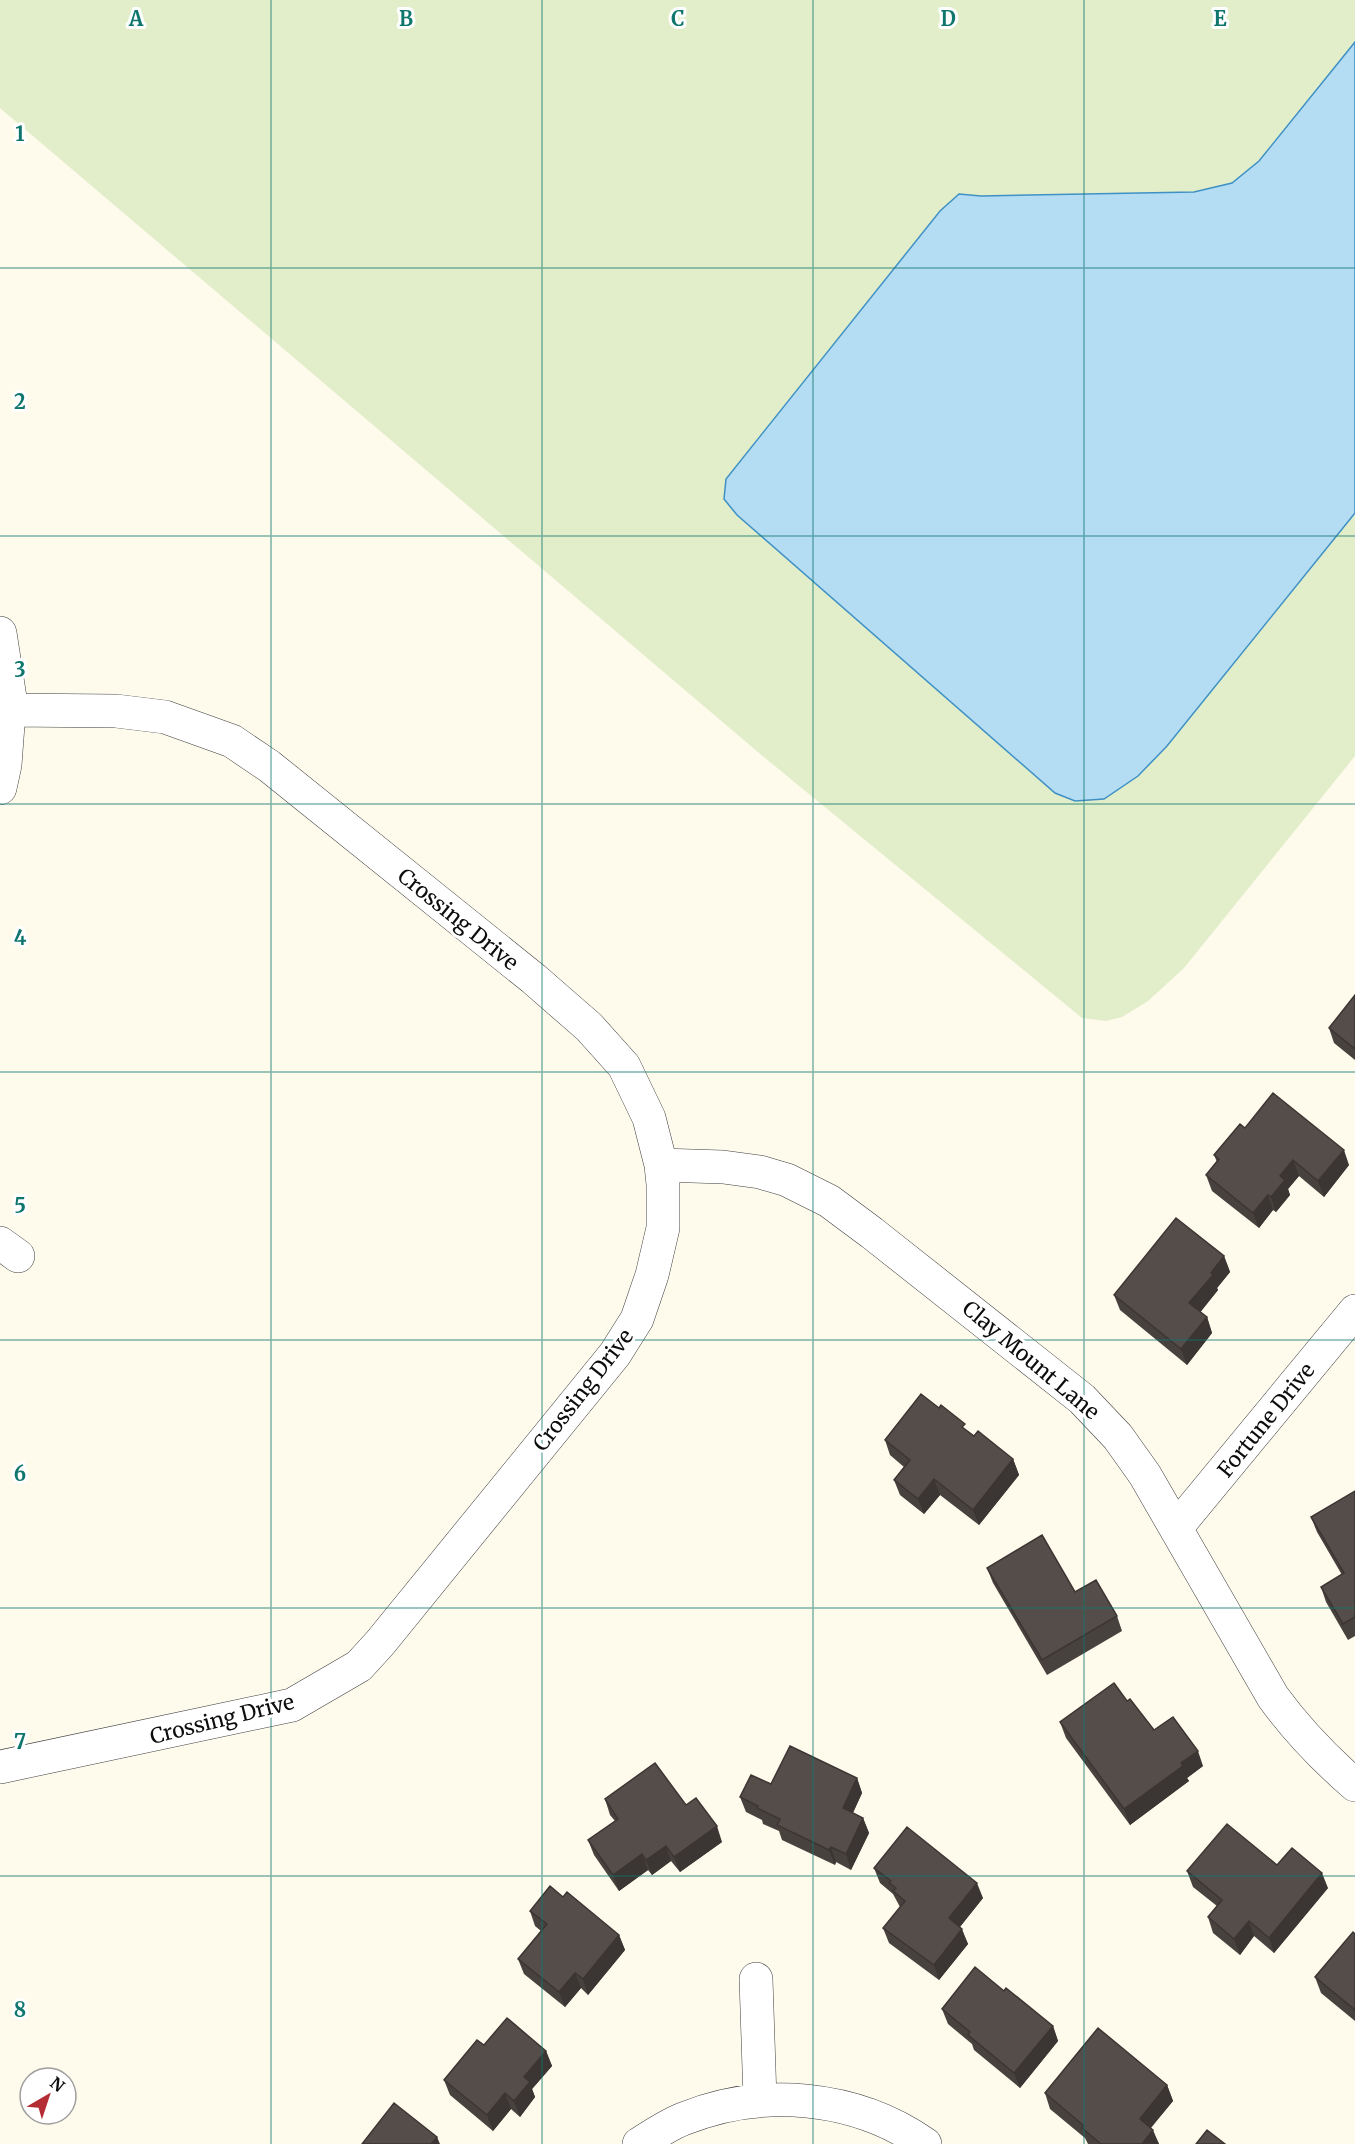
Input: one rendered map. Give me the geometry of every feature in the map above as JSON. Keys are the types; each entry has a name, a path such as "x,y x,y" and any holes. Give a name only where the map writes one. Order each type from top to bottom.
{"street":[{"path":"0,633 10,698 5,765 0,788"},
{"name":"Crossing Drive","path":"0,1767 292,1705 359,1666 615,1354 637,1319 652,1275 663,1228 661,1166 649,1118 624,1066 590,1027 534,979 269,766 232,741 165,717 116,711 9,710"},
{"name":"Clay Mount Lane","path":"661,1166 723,1167 760,1172 787,1180 829,1201 1082,1399 1118,1437 1145,1475 1273,1697 1300,1733 1355,1785"},
{"name":"Fortune Drive","path":"1176,1528 1355,1311"},
{"path":"756,1979 760,2100"},
{"path":"639,2144 682,2119 760,2100 798,2100 832,2104 860,2111 889,2122 925,2144"}],"green space":[{"path":"0,0 1355,0 1355,756 1184,968 1148,1001 1122,1017 1106,1021 1082,1018 759,753 0,108"}],"water":[{"path":"1355,42 1355,513 1167,746 1138,776 1104,799 1075,801 1055,793 737,515 724,499 726,479 940,211 959,194 981,196 1194,192 1232,183 1259,161"}],"building":[{"path":"1355,995 1355,1049 1329,1028"},
{"path":"1273,1093 1344,1150 1318,1181 1293,1160 1280,1176 1285,1180 1253,1213 1206,1175 1219,1159 1214,1155 1240,1124 1245,1128"},
{"path":"1176,1218 1224,1256 1211,1273 1213,1275 1189,1303 1207,1317 1181,1349 1114,1295"},
{"path":"921,1394 939,1408 941,1405 965,1424 962,1427 974,1436 978,1431 1013,1459 973,1510 934,1479 918,1499 894,1480 910,1460 885,1440"},
{"path":"1355,1491 1355,1617 1343,1624 1321,1587 1344,1573 1311,1517"},
{"path":"1042,1535 1075,1592 1096,1580 1117,1616 1042,1660 987,1568"},
{"path":"1114,1683 1127,1701 1130,1699 1154,1730 1173,1717 1198,1751 1181,1763 1183,1766 1124,1809 1060,1722"},
{"path":"790,1746 857,1778 843,1808 863,1818 846,1854 831,1847 829,1850 777,1825 780,1819 740,1797 751,1775 771,1784"},
{"path":"655,1763 686,1805 696,1798 717,1826 674,1857 666,1846 646,1860 642,1854 613,1875 588,1840 618,1819 605,1799"},
{"path":"1227,1824 1277,1865 1292,1848 1322,1873 1269,1938 1249,1921 1234,1939 1208,1917 1222,1900 1187,1871"},
{"path":"907,1827 977,1883 949,1918 962,1929 934,1965 883,1928 905,1901 893,1891 896,1888 889,1883 891,1881 874,1868"},
{"path":"550,1886 563,1897 567,1892 619,1935 583,1979 575,1973 559,1992 518,1959 547,1924 530,1911"},
{"path":"1353,1932 1355,1934 1355,2010 1315,1977"},
{"path":"975,1967 1004,1991 1006,1988 1053,2026 1014,2073 968,2035 970,2032 942,2009"},
{"path":"507,2018 546,2051 524,2077 530,2082 514,2101 505,2093 487,2115 444,2080 477,2040 484,2045"},
{"path":"1098,2028 1167,2085 1140,2119 1153,2130 1142,2144 1101,2144 1082,2128 1084,2126 1045,2093"},
{"path":"394,2103 437,2137 431,2144 362,2144"},
{"path":"1207,2130 1225,2144 1196,2144"}]}
